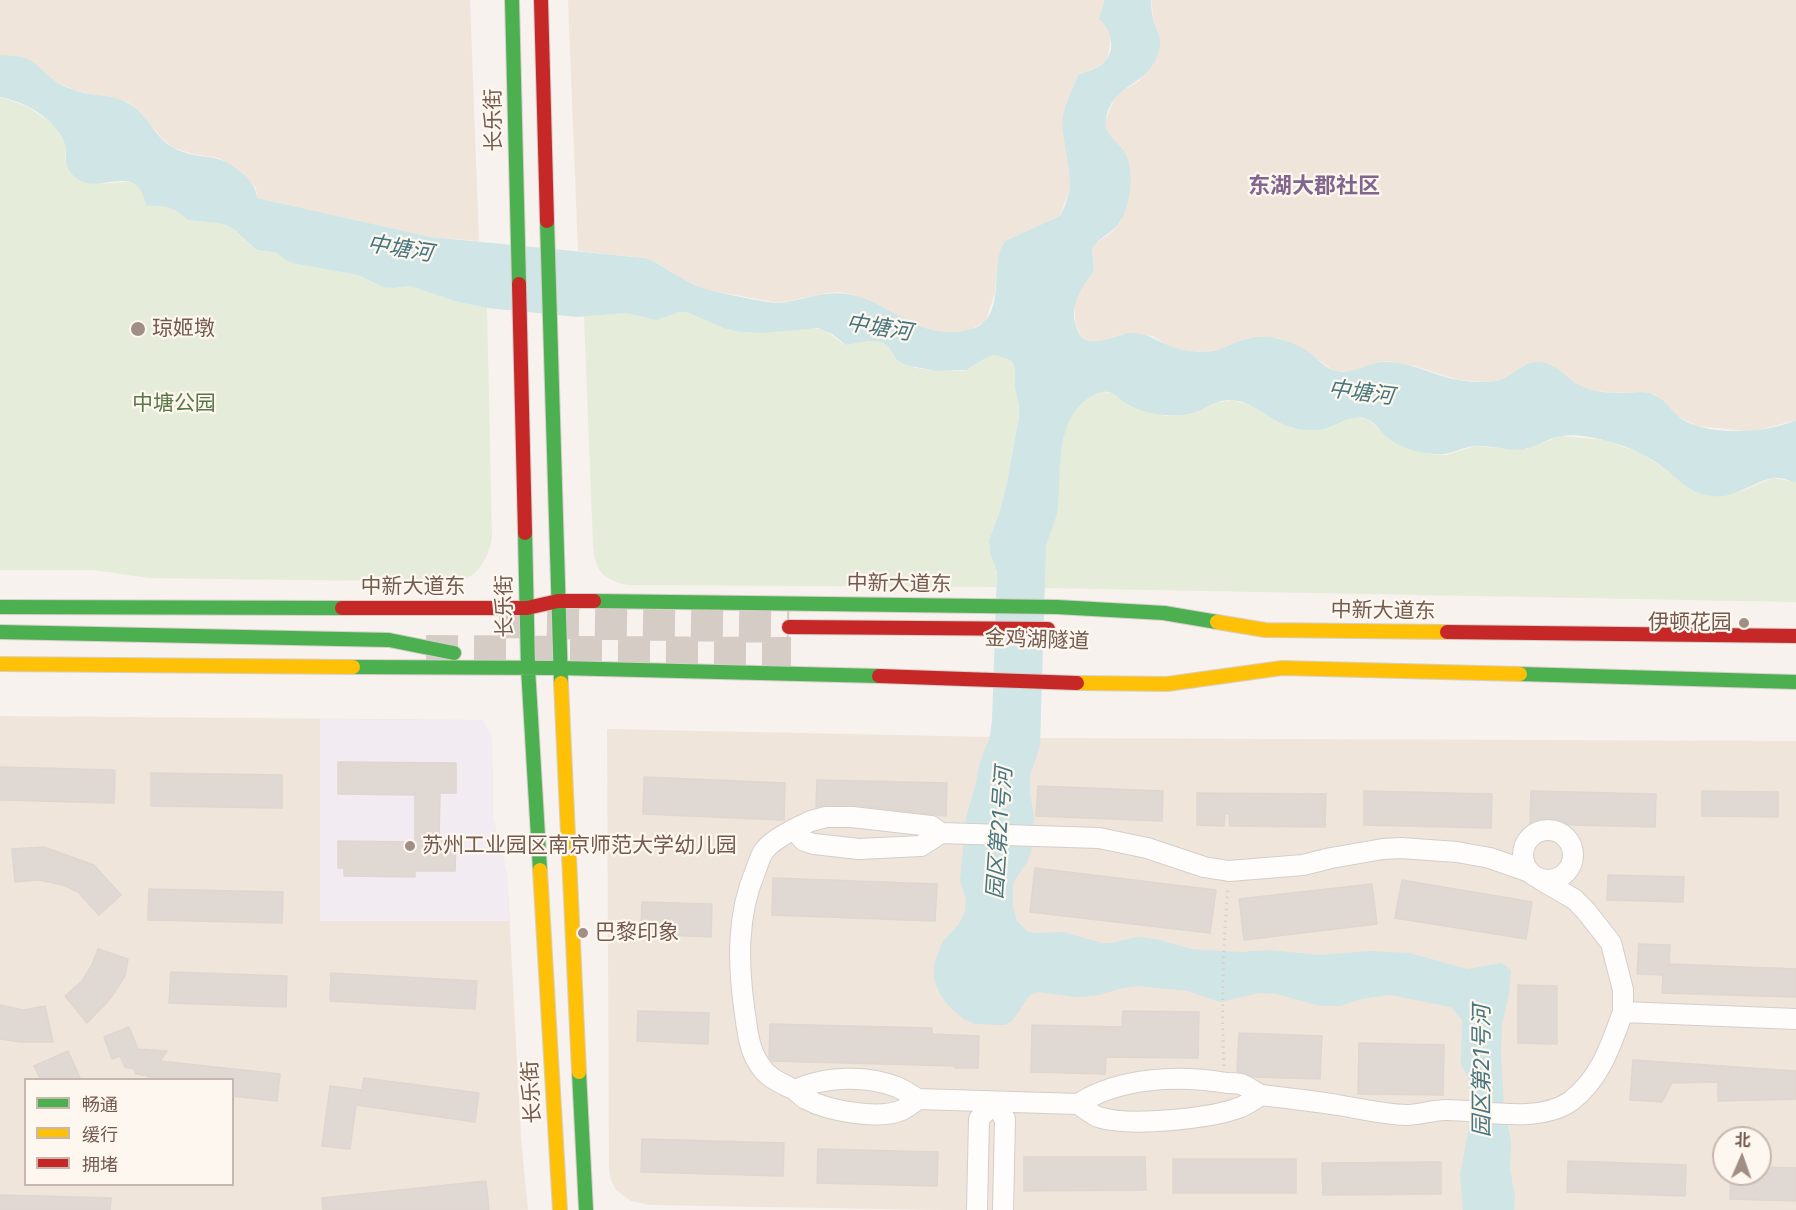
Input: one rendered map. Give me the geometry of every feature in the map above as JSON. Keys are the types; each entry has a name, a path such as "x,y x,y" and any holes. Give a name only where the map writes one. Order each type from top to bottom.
{"main road":[{"name":"长乐街","path":"512,0 528,668 560,1210"},
{"path":"542,0 560,668 586,1210"},
{"name":"中新大道东","path":"0,607 527,608 558,601 980,606 1164,613 1265,630 1796,636"},
{"name":"金鸡湖隧道","path":"789,627 1062,629"},
{"path":"1181,630 1265,630"},
{"path":"0,632 389,640 528,668"},
{"path":"0,664 560,668 1056,683 1167,684 1282,668"},
{"path":"1198,665 1796,682"}],"street":[{"path":"795,1090 811,1082 856,1079 898,1088 918,1099 1078,1104 1095,1094 1140,1082 1199,1079 1239,1083 1262,1095 1338,1105 1369,1112 1407,1115 1446,1110 1525,1114 1562,1106 1584,1090 1594,1078 1602,1065 1623,1012 1623,990 1611,943 1574,899 1534,875 1498,861 1457,852 1383,849 1303,865 1229,871 1204,867 1147,848 1099,838 949,834 931,826 852,817 826,817 811,821 773,842 764,851 747,891 740,938 741,992 747,1029 756,1058 775,1082 795,1090 805,1099 844,1111 864,1114 887,1113 902,1110 918,1099"},
{"path":"794,829 804,841 859,849 921,846 949,834"},
{"path":"1623,1012 1796,1018"},
{"path":"1078,1104 1097,1116 1117,1120 1182,1120 1242,1107 1262,1095"},
{"path":"977,1210 979,1119 994,1103"},
{"path":"994,1103 1005,1119 1003,1210"}],"path":[{"path":"1225,1083 1221,1012 1222,946 1229,871"}],"shaded area":[{"path":"0,0 470,0 479,241 431,237 257,198 256,188 235,167 218,158 173,148 128,102 74,90 54,81 29,60 0,55"},
{"path":"568,0 1105,0 1105,23 1110,30 1111,39 1107,60 1078,75 1065,106 1062,127 1069,160 1070,187 1060,216 1005,241 997,263 995,293 985,322 968,331 944,333 921,327 855,295 840,292 827,293 779,303 707,290 680,278 658,263 644,258 578,251"},
{"path":"1151,0 1796,0 1796,420 1763,429 1745,431 1697,426 1675,415 1656,395 1644,392 1612,393 1587,389 1576,385 1552,365 1525,365 1501,382 1488,382 1459,380 1414,366 1386,361 1354,371 1334,371 1300,347 1269,337 1244,339 1219,350 1210,351 1182,351 1170,347 1153,336 1123,334 1102,341 1082,338 1075,323 1076,296 1083,283 1094,271 1093,245 1111,233 1121,221 1129,194 1130,168 1127,158 1106,131 1106,119 1119,93 1139,81 1153,66 1160,43"},
{"path":"0,716 482,720 492,737 493,818 507,873 521,1137 528,1210 0,1210"},
{"name":"苏州工业园区南京师范大学幼儿园","path":"320,719 482,720 492,737 493,818 507,873 509,921 320,921"},
{"path":"607,729 1040,738 1796,741 1796,1210 940,1210 650,1205 631,1201 616,1190 609,1170"}],"green space":[{"name":"中塘公园","path":"0,97 28,107 53,124 66,145 65,160 71,173 98,183 128,182 134,184 140,188 147,206 169,208 187,220 228,226 255,250 277,253 287,261 358,275 377,284 393,288 410,286 454,301 487,308 492,538 485,560 476,572 455,582 149,578 93,570 0,570"},
{"path":"681,312 696,315 739,331 759,333 808,328 826,332 846,345 868,341 882,342 887,345 897,360 916,368 936,371 963,371 970,369 985,357 994,355 1008,359 1015,370 1019,417 1007,482 999,514 989,540 990,553 997,568 996,587 627,585 606,577 598,568 593,545 584,316 625,313 656,320"},
{"path":"1101,392 1112,393 1125,403 1141,410 1166,416 1187,415 1217,403 1232,400 1256,407 1292,428 1327,428 1355,417 1367,419 1395,442 1428,454 1446,455 1476,446 1527,449 1560,436 1605,440 1640,453 1667,470 1690,489 1712,496 1742,491 1773,478 1796,482 1796,602 1044,588 1045,556 1056,514 1060,460 1067,425 1075,410 1086,399"}],"water":[{"path":"1105,0 1151,0 1153,20 1160,44 1157,58 1150,69 1117,97 1110,106 1106,119 1109,134 1128,160 1131,178 1127,205 1121,220 1092,248 1094,271 1079,295 1074,312 1074,320 1082,338 1089,341 1102,341 1135,333 1151,337 1178,349 1203,352 1218,350 1249,338 1270,337 1302,348 1330,369 1341,372 1375,363 1390,362 1453,379 1476,382 1504,379 1529,364 1545,363 1588,389 1650,393 1663,400 1685,421 1710,429 1756,430 1796,420 1796,482 1773,478 1736,493 1720,496 1695,491 1645,456 1596,438 1566,435 1517,450 1475,446 1446,454 1429,453 1398,445 1367,419 1354,418 1321,430 1298,429 1283,424 1250,405 1236,400 1218,402 1189,414 1165,415 1149,413 1125,403 1112,393 1101,392 1090,397 1078,407 1064,435 1057,513 1046,548 1040,746 1030,776 1034,817 1031,852 1014,881 1013,907 1017,921 1027,931 1033,933 1064,932 1102,943 1138,937 1160,940 1191,949 1242,952 1270,950 1319,955 1370,951 1410,953 1467,969 1501,963 1511,970 1509,994 1502,1024 1501,1054 1504,1109 1511,1141 1510,1169 1515,1197 1514,1210 1463,1210 1460,1175 1468,1132 1470,1095 1469,1079 1461,1065 1462,1020 1451,1007 1390,995 1361,999 1340,1006 1321,1006 1276,994 1259,993 1220,1002 1188,991 1137,986 1099,995 1078,997 1038,992 1030,995 1012,1021 1005,1025 975,1024 963,1019 941,996 934,980 934,964 943,941 959,924 965,912 966,900 960,880 966,818 980,762 990,736 992,720 997,571 990,553 989,540 999,514 1007,482 1019,417 1015,370 1008,359 994,355 967,370 936,371 906,365 897,360 887,345 882,342 868,341 846,345 832,334 818,328 762,333 741,332 681,312 656,320 625,313 577,317 487,308 454,301 410,286 383,287 358,275 293,263 277,253 256,250 228,226 187,220 169,208 146,206 142,192 135,184 126,181 94,184 84,182 70,172 66,164 65,144 54,126 29,107 0,97 0,55 21,57 34,63 52,79 67,87 128,103 172,147 182,152 218,159 237,169 253,185 257,198 431,237 649,259 709,290 767,302 781,303 819,295 847,294 870,301 921,326 948,332 963,331 979,326 990,314 995,294 1000,251 1005,241 1060,216 1065,206 1070,187 1062,127 1065,106 1078,75 1101,65 1109,55 1110,35 1099,19"}],"building":[{"name":"苏州工业园区南京师范大学幼儿园","path":"338,762 456,763 456,793 440,793 439,838 456,838 455,871 415,871 415,877 344,876 344,868 338,868 338,841 415,842 415,795 338,794"},
{"path":"0,767 115,770 114,803 0,800"},
{"path":"151,773 282,775 282,808 151,806"},
{"path":"644,777 785,783 784,820 643,814"},
{"path":"817,780 947,783 946,816 853,805 816,807"},
{"path":"1038,786 1163,791 1162,821 1036,816"},
{"path":"1364,791 1492,794 1491,828 1364,825"},
{"path":"1531,791 1656,794 1655,827 1530,824"},
{"path":"1702,791 1778,792 1778,817 1702,816"},
{"path":"1197,793 1326,794 1325,827 1230,826 1229,814 1225,814 1224,826 1197,825"},
{"path":"44,847 94,865 121,895 99,915 78,892 63,885 39,880 15,882 12,849"},
{"path":"1035,868 1216,890 1210,933 1030,912"},
{"path":"1608,875 1684,877 1683,902 1607,900"},
{"path":"773,878 937,884 935,921 772,915"},
{"path":"1402,880 1532,902 1526,939 1395,918"},
{"path":"1372,884 1377,924 1244,940 1239,899"},
{"path":"149,889 283,892 282,923 148,920"},
{"path":"642,902 712,904 711,937 641,934"},
{"path":"1639,944 1670,945 1669,964 1796,969 1796,997 1662,993 1663,975 1637,974"},
{"path":"98,949 128,959 125,976 110,999 87,1023 65,996 82,981"},
{"path":"171,972 287,976 286,1007 169,1003"},
{"path":"331,973 477,981 475,1009 330,1001"},
{"path":"1518,985 1557,986 1557,1044 1518,1043"},
{"path":"0,1005 23,1010 45,1006 53,1042 21,1042 0,1039"},
{"path":"638,1011 709,1013 708,1044 637,1041"},
{"path":"1123,1011 1199,1012 1198,1058 1106,1057 1105,1074 1031,1072 1032,1025 1122,1027"},
{"path":"770,1024 932,1028 932,1034 979,1036 978,1068 772,1061 769,1057"},
{"path":"129,1027 138,1049 167,1051 160,1061 280,1074 277,1101 234,1096 234,1078 148,1078 149,1076 136,1074 134,1069 125,1067 120,1056 112,1059 104,1037"},
{"path":"1239,1033 1322,1036 1320,1079 1253,1077 1237,1071"},
{"path":"1359,1043 1444,1045 1443,1095 1358,1094"},
{"path":"68,1051 80,1078 40,1078 34,1066"},
{"path":"1633,1060 1796,1071 1796,1099 1718,1101 1718,1082 1672,1083 1662,1102 1630,1100"},
{"path":"364,1078 479,1093 475,1122 356,1105 350,1149 322,1146 330,1086 362,1090"},
{"path":"642,1139 784,1143 783,1176 641,1172"},
{"path":"818,1149 938,1152 937,1186 817,1183"},
{"path":"1024,1157 1145,1157 1146,1190 1024,1191"},
{"path":"1173,1159 1296,1159 1296,1193 1173,1193"},
{"path":"1568,1161 1686,1165 1685,1196 1567,1192"},
{"path":"1441,1162 1441,1194 1323,1195 1322,1163"},
{"path":"1772,1167 1796,1168 1796,1201 1730,1199 1731,1186 1772,1186"},
{"path":"486,1181 489,1210 323,1210 322,1198"},
{"path":"0,1195 111,1198 110,1210 0,1210"}],"tunnel":[{"path":"499,622 789,627"},
{"path":"426,651 791,653"}],"traffic: fast":[{"path":"512,0 519,284"},
{"path":"547,221 561,683"},
{"path":"525,533 528,668 540,870"},
{"path":"594,601 1057,607 1164,613 1217,622"},
{"path":"0,607 342,608"},
{"path":"0,632 389,640 454,653"},
{"path":"353,667 560,668 879,676"},
{"path":"1520,674 1796,682"},
{"path":"579,1072 586,1210"}],"traffic: slow":[{"path":"1217,622 1265,630 1447,632"},
{"path":"0,664 353,667"},
{"path":"1077,683 1167,684 1282,668 1520,674"},
{"path":"561,683 579,1072"},
{"path":"540,870 560,1210"}],"traffic: jam":[{"path":"541,0 547,221"},
{"path":"519,284 525,533"},
{"path":"342,608 527,608 558,601 594,601"},
{"path":"789,627 1048,629"},
{"path":"1447,632 1796,636"},
{"path":"879,676 1077,683"}],"place":[{"name":"琼姬墩","path":"138,329"},
{"name":"伊顿花园","path":"1744,623"},
{"name":"苏州工业园区南京师范大学幼儿园","path":"410,846"},
{"name":"巴黎印象","path":"583,933"}],"district":[{"name":"东湖大郡社区","path":"1314,186"}],"water label":[{"name":"中塘河","path":"400,249"},
{"name":"中塘河","path":"879,328"},
{"name":"中塘河","path":"1361,393"},
{"name":"园区第21号河","path":"1000,833"},
{"name":"园区第21号河","path":"1482,1071"}]}
